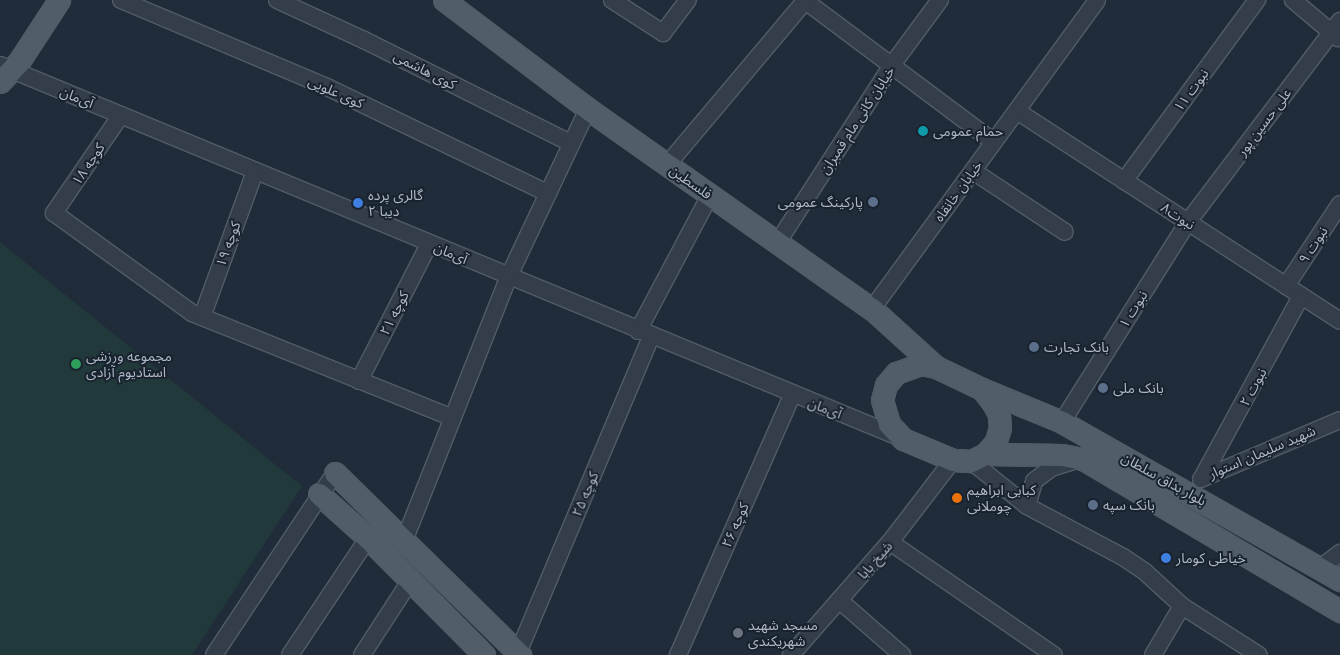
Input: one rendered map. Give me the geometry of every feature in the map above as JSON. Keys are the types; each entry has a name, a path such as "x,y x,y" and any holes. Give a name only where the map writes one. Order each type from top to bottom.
{"main road":[{"path":"3,72 51,0"},
{"path":"3,72 18,63 59,0"},
{"name":"فلسطین","path":"444,0 588,110 872,309 936,367"},
{"path":"970,458 995,443 1000,428 999,415 982,389 936,367 907,366 896,372 886,386 882,400 883,412 889,424 903,439 970,458 1062,455 1084,459 1340,611"},
{"name":"بلوار بداق سلطان","path":"982,389 1062,422 1198,485 1340,580"},
{"path":"335,473 519,654"},
{"path":"319,494 368,538 484,655"},
{"path":"389,559 404,541"}],"street":[{"name":"کوی علویی","path":"121,0 329,88 547,193"},
{"name":"کوی هاشمی","path":"277,0 373,44 571,143"},
{"path":"612,0 663,33 688,0"},
{"path":"666,164 805,0 994,142"},
{"name":"خیابان کانی مام قمبران","path":"778,242 892,65 940,0"},
{"name":"خیابان خانقاه","path":"872,309 1097,0"},
{"name":"نبوت ۱۱","path":"1124,181 1257,0"},
{"path":"1293,0 1337,31"},
{"name":"علی حسین پور","path":"1188,222 1337,31"},
{"name":"آی‌مان","path":"3,72 121,115 508,278 903,439"},
{"path":"404,541 508,278 588,110"},
{"name":"نبوت۸","path":"1017,111 1340,321"},
{"name":"کوچه ۱۸","path":"121,115 54,213 202,317"},
{"name":"کوچه ۱۹","path":"202,317 255,171"},
{"path":"973,171 1065,232"},
{"name":"کوچه ۲۵","path":"519,654 644,333 710,195"},
{"name":"نبوت ۹","path":"1286,286 1340,204"},
{"name":"نبوت ۱","path":"1062,422 1188,222"},
{"name":"کوچه ۲۱","path":"358,381 429,244"},
{"name":"نبوت ۲","path":"1198,485 1301,296"},
{"path":"202,317 453,418"},
{"name":"کوچه ۲۶","path":"678,655 792,395"},
{"name":"شهید سلیمان استوار","path":"1198,485 1340,420"},
{"path":"970,458 1027,506 1123,558 1144,572 1182,606 1259,655"},
{"name":"شیخ بابا","path":"791,655 890,542 970,458"},
{"path":"1027,506 1034,481 1041,474 1063,463 1084,459"},
{"path":"214,655 319,494 335,473"},
{"path":"290,655 368,538"},
{"path":"890,542 1054,655"},
{"path":"1320,568 1340,553"},
{"path":"362,655 410,580"},
{"path":"839,600 902,655"},
{"path":"1154,655 1182,606"}],"green space":[{"name":"مجموعه ورزشی استادیوم آزادی","path":"0,242 302,486 192,655 0,655"}],"place":[{"name":"حمام عمومی","path":"923,131"},
{"name":"پارکینگ عمومی","path":"873,202"},
{"name":"گالری پرده دیبا ۲","path":"358,203"},
{"name":"بانک تجارت","path":"1034,347"},
{"name":"مجموعه ورزشی استادیوم آزادی","path":"76,364"},
{"name":"بانک ملی","path":"1103,388"},
{"name":"کبابی ابراهیم چوملانی","path":"957,498"},
{"name":"بانک سپه","path":"1093,505"},
{"name":"خیاطی کومار","path":"1166,558"},
{"name":"مسجد شهید شهریکندی","path":"738,633"}]}
